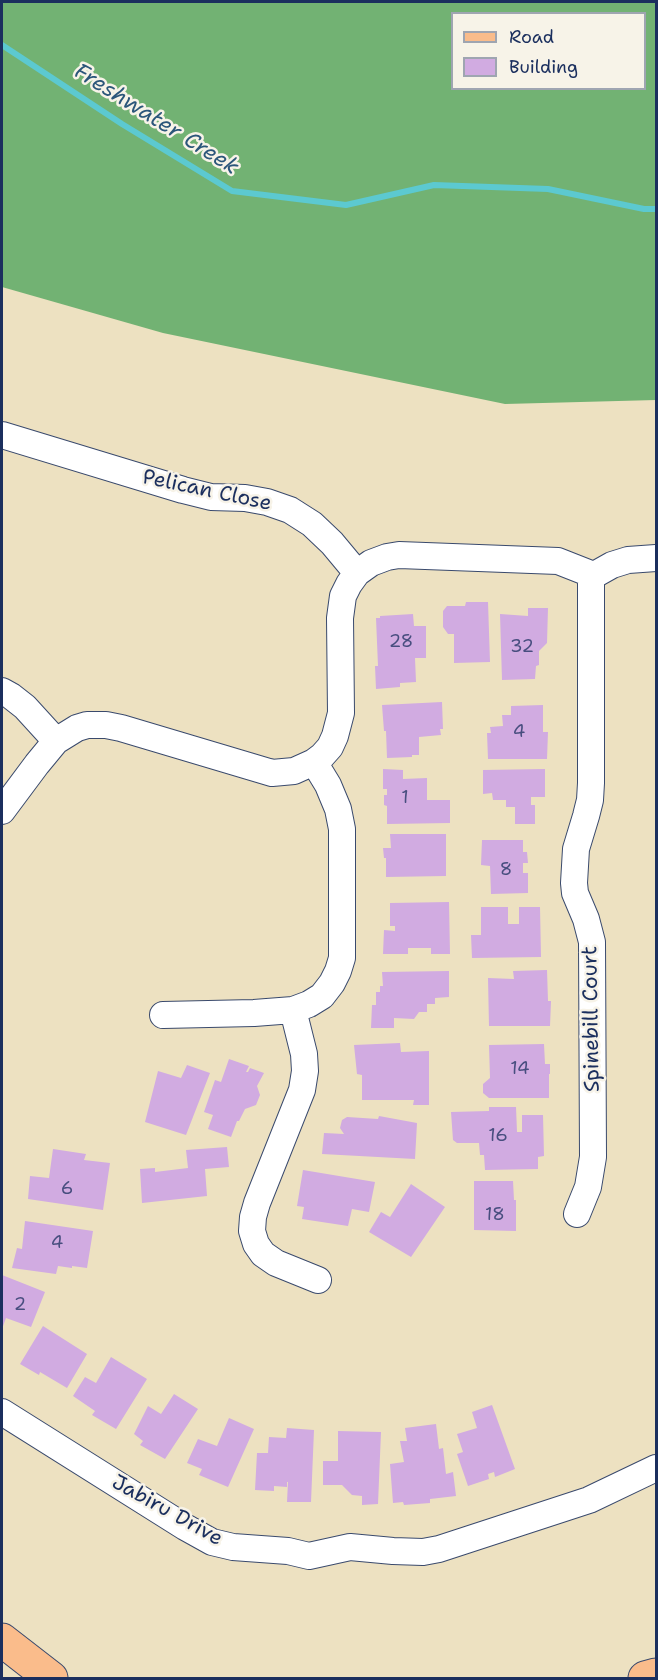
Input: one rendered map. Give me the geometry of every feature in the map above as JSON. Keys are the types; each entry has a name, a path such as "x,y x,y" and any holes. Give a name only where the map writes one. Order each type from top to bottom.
{"main road":[{"path":"2,1640 51,1678"},
{"path":"2,1660 24,1678"},
{"path":"645,1678 657,1675"}],"street":[{"name":"Pelican Close","path":"2,435 183,490 211,497 245,498 267,502 290,510 312,524 332,543 357,573"},
{"path":"2,811 56,741 77,728 87,725 121,728 272,773 294,771 314,762 330,747 339,725 341,605 349,584 357,573 371,563 399,555 558,561 596,574 612,565 628,560 657,558"},
{"name":"Spinebill Court","path":"577,1214 588,1187 593,1157 592,942 575,893 574,883 576,849 586,816 590,791 591,574"},
{"path":"2,691 25,707 56,741"},
{"path":"163,1015 293,1010 322,996 332,983 342,958 342,829 328,785 314,762"},
{"path":"293,1010 304,1054 305,1071 302,1090 257,1203 252,1231 256,1244 263,1254 276,1263 318,1280"},
{"name":"Jabiru Drive","path":"2,1412 212,1542 233,1547 288,1551 309,1556 350,1547 423,1552 459,1544 589,1500 657,1468"}],"green space":[{"path":"2,2 656,2 656,400 505,404 163,333 2,287"}],"building":[{"path":"466,602 488,602 490,662 454,663 454,634 448,634 443,627 443,611 447,606 465,606"},
{"path":"528,608 548,608 547,643 539,651 539,665 536,666 535,679 502,680 500,614 528,616"},
{"path":"413,614 414,626 426,626 426,658 415,658 416,682 400,683 400,687 376,689 375,666 378,666 376,618"},
{"path":"442,702 443,729 440,729 441,735 419,737 419,755 387,758 382,705"},
{"path":"543,705 543,732 548,732 547,759 488,759 487,733 491,733 490,727 503,726 502,715 511,715 511,706"},
{"path":"383,769 403,770 403,779 427,778 427,800 450,800 450,823 387,824 387,806 384,805 384,795 387,795 387,789 383,789"},
{"path":"545,769 545,797 531,797 531,805 535,805 535,824 515,824 515,807 506,807 506,800 493,800 492,793 483,794 483,770"},
{"path":"390,834 446,834 446,876 386,877 386,858 384,858 383,848 391,848"},
{"path":"482,840 523,840 523,852 527,852 528,863 523,863 523,873 528,873 528,893 491,894 490,866 481,865"},
{"path":"449,902 450,954 431,954 431,948 408,948 408,954 383,954 384,930 395,931 395,926 390,926 390,903"},
{"path":"481,907 508,907 508,924 519,924 519,907 540,907 541,957 472,958 471,935 481,935"},
{"path":"547,970 548,1001 551,1001 550,1026 489,1026 488,978 514,979 513,971"},
{"path":"449,971 449,997 435,998 435,1004 427,1004 427,1012 419,1012 414,1019 394,1018 394,1028 371,1028 372,1005 376,1005 376,992 380,992 380,986 383,986 382,972"},
{"path":"400,1043 401,1052 429,1051 429,1105 413,1105 414,1100 362,1100 362,1075 357,1074 354,1045"},
{"path":"544,1044 545,1064 550,1064 549,1098 489,1098 483,1093 483,1084 490,1078 489,1045"},
{"path":"229,1059 249,1066 246,1072 250,1068 264,1073 257,1086 260,1095 256,1105 245,1109 231,1137 208,1129 213,1115 204,1112 215,1080 221,1082"},
{"path":"187,1065 210,1073 186,1135 145,1122 158,1071 181,1078"},
{"path":"489,1107 516,1107 517,1132 522,1132 522,1115 543,1115 544,1156 538,1157 538,1169 485,1170 484,1155 480,1155 479,1143 457,1143 453,1140 451,1112 489,1111"},
{"path":"379,1116 417,1123 415,1159 322,1154 324,1133 344,1134 340,1128 342,1120 347,1117 378,1119"},
{"path":"227,1147 229,1167 205,1169 207,1196 142,1203 140,1169 155,1168 155,1172 188,1168 186,1150"},
{"path":"53,1149 86,1154 84,1160 110,1163 103,1210 28,1199 30,1176 49,1178"},
{"path":"303,1170 375,1182 369,1212 352,1209 348,1226 302,1219 304,1207 297,1206"},
{"path":"474,1181 513,1181 514,1200 516,1200 516,1231 474,1230"},
{"path":"411,1184 445,1207 411,1257 369,1232 381,1212 390,1217"},
{"path":"25,1221 93,1231 87,1268 58,1266 56,1274 12,1268 17,1248 22,1249"},
{"path":"2,1275 45,1292 31,1327 6,1318 2,1329"},
{"path":"43,1326 87,1354 67,1388 40,1372 39,1375 20,1364"},
{"path":"111,1357 147,1379 116,1429 92,1415 95,1411 73,1396 85,1377 96,1383"},
{"path":"174,1394 198,1409 165,1459 140,1445 143,1441 134,1434 148,1406 161,1414"},
{"path":"492,1405 515,1469 495,1477 494,1472 488,1474 489,1479 468,1486 457,1454 463,1452 457,1434 477,1428 472,1412"},
{"path":"229,1418 254,1429 228,1487 199,1475 202,1469 187,1463 198,1439 217,1446"},
{"path":"436,1424 439,1449 443,1448 446,1474 453,1472 456,1496 430,1499 430,1503 404,1505 403,1502 393,1503 390,1464 404,1462 400,1441 407,1441 405,1428"},
{"path":"287,1428 314,1430 311,1502 287,1502 288,1482 287,1487 274,1486 274,1491 255,1490 257,1453 268,1453 269,1437 286,1438"},
{"path":"338,1431 381,1432 378,1504 362,1505 362,1496 352,1495 342,1485 323,1485 323,1461 338,1461"}],"waterway":[{"name":"Freshwater Creek","path":"2,45 122,124 232,191 346,205 434,185 548,189 644,209 656,209"}]}
